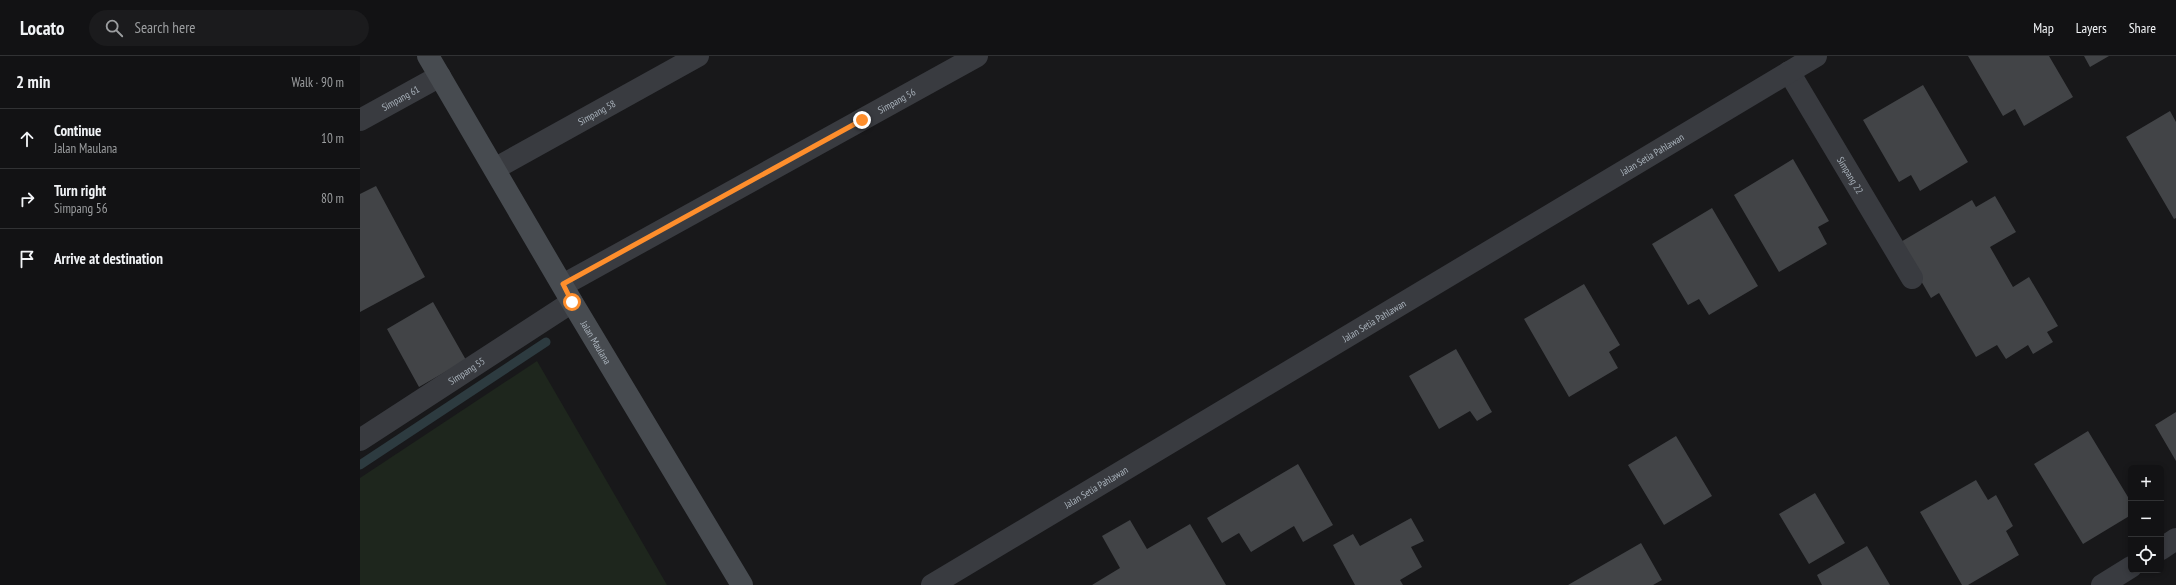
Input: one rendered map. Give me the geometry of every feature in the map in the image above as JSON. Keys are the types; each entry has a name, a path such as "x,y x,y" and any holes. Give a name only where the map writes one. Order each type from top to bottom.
{"main road":[{"name":"Jalan Maulana","path":"428,56 496,168 568,293 742,585"}],"street":[{"name":"Simpang 58","path":"496,168 698,56"},
{"name":"Simpang 56","path":"568,293 977,56"},
{"name":"Jalan Setia Pahlawan","path":"932,585 1816,56"},
{"name":"Simpang 22","path":"1789,72 1912,278"},
{"name":"Simpang 61","path":"360,120 440,76"},
{"name":"Simpang 55","path":"360,440 568,293"},
{"path":"2164,547 2176,539"},
{"path":"2102,585 2128,569"}],"shaded area":[{"path":"537,361 667,585 360,585 360,478"}],"building":[{"path":"1968,56 2049,56 2073,97 2024,126 2015,109 2003,116"},
{"path":"2084,56 2109,56 2090,67"},
{"path":"1923,85 1968,162 1920,191 1911,175 1899,182 1863,120"},
{"path":"2170,111 2176,122 2176,218 2174,219 2126,137"},
{"path":"1793,159 1829,221 1818,227 1827,244 1779,272 1734,195"},
{"path":"376,186 425,277 360,312 360,194"},
{"path":"1995,196 2016,232 1990,247 2013,287 2029,277 2058,326 2047,332 2053,342 2033,354 2028,345 2006,359 1997,345 1976,357 1939,293 1931,298 1899,243 1972,200 1976,207"},
{"path":"1712,208 1758,286 1709,315 1699,299 1688,305 1652,244"},
{"path":"1584,284 1620,345 1609,352 1618,368 1569,397 1524,319"},
{"path":"433,302 466,360 419,387 387,329"},
{"path":"1456,349 1492,412 1477,421 1470,411 1439,429 1409,376"},
{"path":"2176,412 2176,461 2155,425"},
{"path":"2088,431 2128,497 2128,517 2083,544 2034,464"},
{"path":"1676,436 1712,496 1664,525 1628,465"},
{"path":"1298,464 1333,525 1303,542 1294,526 1251,552 1239,533 1222,543 1207,518"},
{"path":"1976,480 1988,500 1996,495 2013,526 2006,531 2019,555 1968,585 1962,585 1920,512"},
{"path":"1815,493 1845,543 1809,564 1779,514"},
{"path":"1411,518 1424,541 1411,547 1422,567 1400,580 1403,585 1355,585 1333,545 1353,534 1360,546"},
{"path":"1130,520 1147,549 1190,524 1226,585 1092,585 1120,568 1102,536"},
{"path":"1641,543 1662,580 1653,585 1568,585"},
{"path":"1867,546 1890,585 1822,585 1817,575"}],"waterway":[{"path":"360,465 546,342"}],"route":[{"path":"572,302 563,284 862,120"}]}
